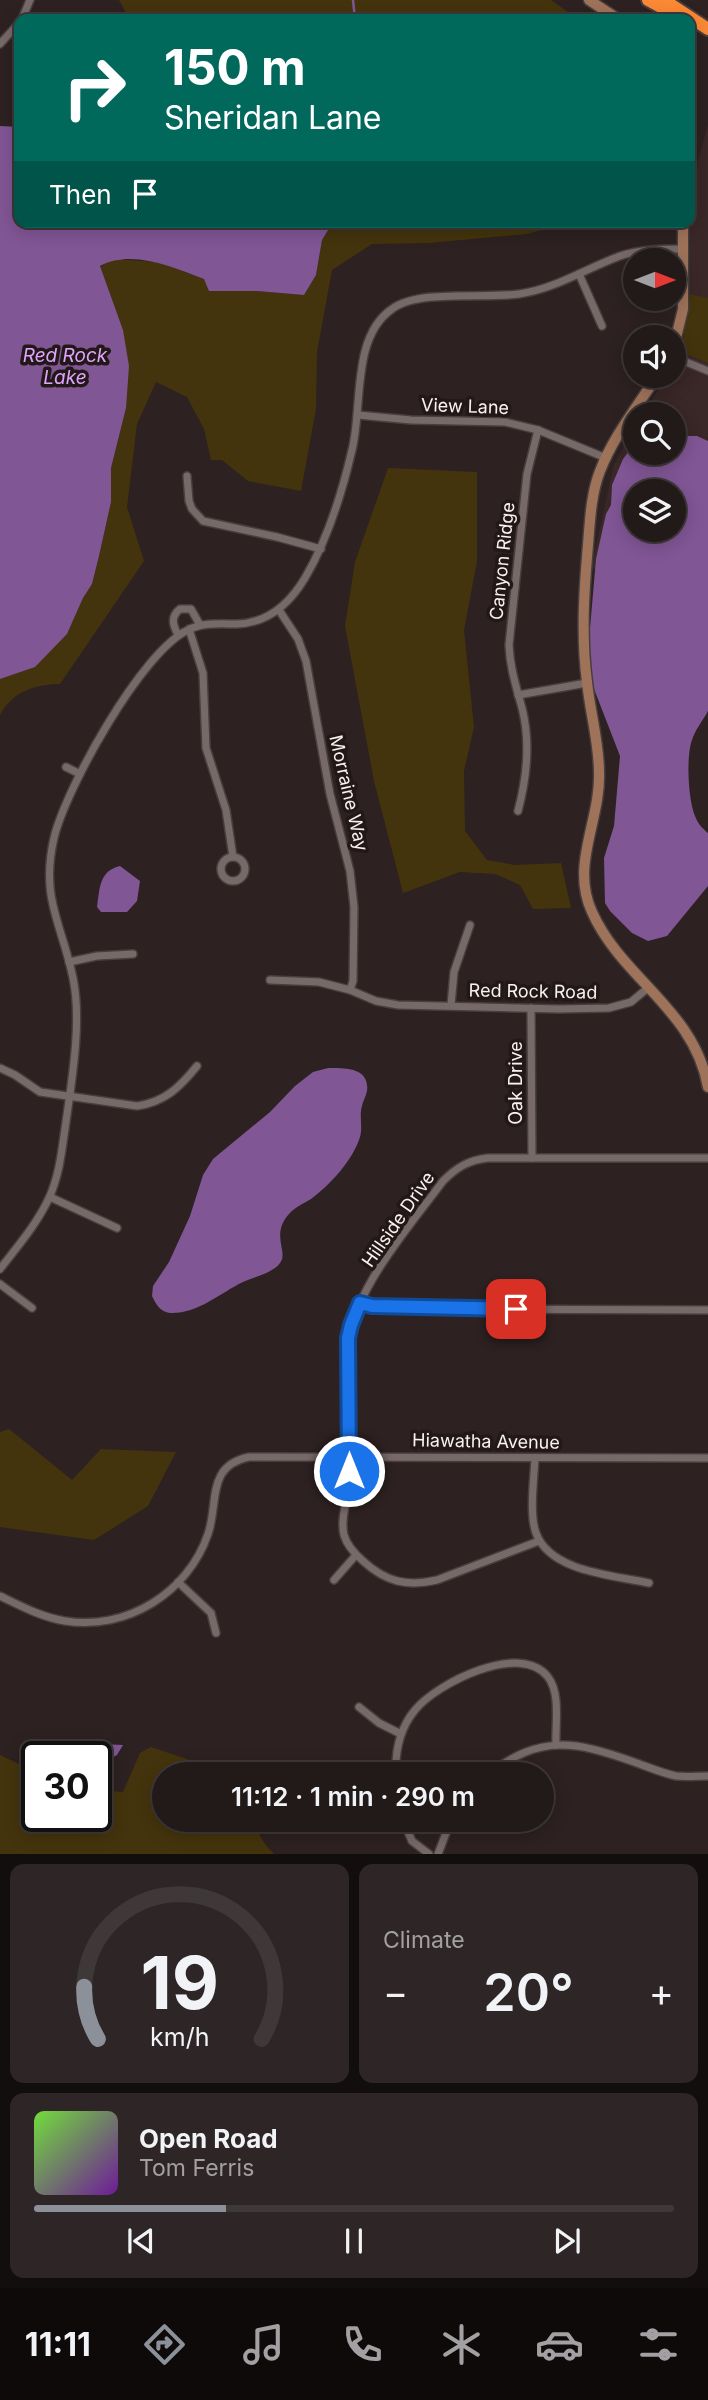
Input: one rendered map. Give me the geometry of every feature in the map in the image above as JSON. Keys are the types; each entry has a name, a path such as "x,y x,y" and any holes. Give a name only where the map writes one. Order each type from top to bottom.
{"highway":[{"path":"648,0 675,14"},
{"path":"664,0 685,14"}],"street":[{"path":"589,0 610,14"},
{"path":"0,44 14,29"},
{"path":"683,228 684,248"},
{"path":"0,1269 37,1219 50,1197 59,1170 74,1060 76,994 51,905 50,861 60,817 80,774 120,705 177,635 200,625 248,624 263,619 279,610 296,593 321,549 353,449 364,350 375,326 388,311 403,303 425,298 519,294 548,286 623,257"},
{"path":"579,274 602,326"},
{"path":"381,304 388,311"},
{"path":"686,362 708,371"},
{"path":"649,388 618,434 595,488 583,607 583,643 599,772 597,799 584,859 584,880 587,899 609,941 686,1030 701,1060 708,1087"},
{"name":"View Lane","path":"358,415 411,420 505,422 538,430 606,458"},
{"name":"Canyon Ridge","path":"518,811 525,783 528,747 526,727 511,670 510,631 527,474 538,430"},
{"path":"187,476 189,501 192,509 203,521 321,549"},
{"path":"177,635 173,620 180,609 191,609 200,625"},
{"name":"Morraine Way","path":"279,610 298,639 306,661 329,786 350,871 354,907 353,981 350,990"},
{"path":"189,629 203,673 206,748 226,810 233,856"},
{"path":"518,695 587,683"},
{"path":"66,767 80,774"},
{"name":"Red Rock Road","path":"451,1005 454,972 470,925"},
{"path":"69,962 97,956 133,954"},
{"name":"Red Rock Road","path":"270,980 319,982 350,990 376,1001 398,1005 576,1010 617,1007 631,1002 649,987"},
{"name":"Oak Drive","path":"531,1008 532,1158"},
{"path":"0,1068 40,1092 126,1106 149,1104 172,1094 197,1066"},
{"name":"Hillside Drive","path":"356,1555 344,1536 343,1525 348,1500 348,1338 351,1325 381,1266 443,1181 452,1172 476,1160 708,1158"},
{"path":"50,1197 117,1228"},
{"path":"0,1283 32,1308"},
{"path":"360,1303 372,1306 462,1309 708,1310"},
{"name":"Hiawatha Avenue","path":"0,1596 51,1618 68,1622 102,1622 122,1618 159,1600 178,1582 200,1553 213,1515 220,1475 232,1463 249,1457 708,1458"},
{"path":"535,1458 533,1518 536,1533 550,1554 573,1566 649,1583"},
{"path":"334,1580 356,1555 381,1576 401,1583 422,1583 540,1541"},
{"path":"178,1582 211,1613 216,1633"},
{"path":"396,1762 401,1734 414,1712 440,1688 503,1664 521,1663 541,1669 548,1677 553,1686 556,1745"},
{"path":"359,1707 379,1723 401,1734"},
{"path":"506,1762 533,1749 567,1744 592,1748 676,1776 708,1776"},
{"path":"408,1832 412,1841 429,1854"},
{"path":"438,1854 446,1832"}],"shaded area":[{"path":"119,0 551,0 571,14 124,14"},
{"path":"708,125 708,569 591,569 614,464 623,449 623,465 686,465 686,402 651,402 659,388 686,388 685,325 690,294 690,228 695,228 695,170"},
{"path":"329,228 548,228 527,234 428,243 372,244 332,270 317,352 316,409 301,491 248,481 222,460 211,460 204,429 187,397 156,382 137,424 127,507 144,561 60,684 25,691 11,700 0,715 0,679 35,666 67,634 92,584 99,556 111,502 111,468 126,408 123,330 100,267 114,259 158,262 204,279 257,291 304,295 316,275 322,240"},
{"path":"690,294 708,298 708,363 686,354 685,325"},
{"path":"388,468 477,472 477,561 464,630 474,727 464,771 465,831 487,860 515,865 561,863 571,908 533,909 520,885 495,874 460,872 403,893 374,781 345,626 355,562"},
{"path":"9,1429 72,1480 101,1449 176,1452 148,1506 94,1540 0,1527 0,1432"},
{"path":"151,1747 195,1762 152,1762 152,1832 259,1832 274,1854 0,1854 0,1755 21,1765 21,1832 112,1832 112,1791 123,1792 140,1753"}],"water":[{"name":"Red Rock Lake","path":"0,126 14,127 14,228 329,228 322,240 316,275 304,295 209,291 204,279 139,259 112,261 100,266 123,330 129,366 126,408 111,468 111,502 99,556 92,584 67,634 35,667 0,679"},
{"path":"686,436 697,436 708,441 708,711 692,740 688,767 689,789 695,816 708,833 708,886 667,936 648,941 632,933 605,903 604,858 614,826 620,756 587,663 596,559 606,514 611,505 612,485 623,459 623,465 686,465"},
{"path":"120,866 140,881 137,901 127,912 101,912 97,907 104,876"},
{"path":"328,1068 355,1070 367,1083 361,1110 360,1137 346,1163 326,1187 296,1207 284,1222 280,1236 283,1254 280,1263 268,1272 243,1282 199,1307 170,1313 161,1309 152,1296 153,1286 169,1262 190,1216 203,1175 213,1159 270,1112 295,1086 313,1072"},
{"path":"112,1745 123,1745 112,1758"}],"waterway":[{"path":"353,0 354,14"}],"route":[{"path":"349,1471 346,1354 351,1325 360,1303 372,1306 516,1309"}]}
